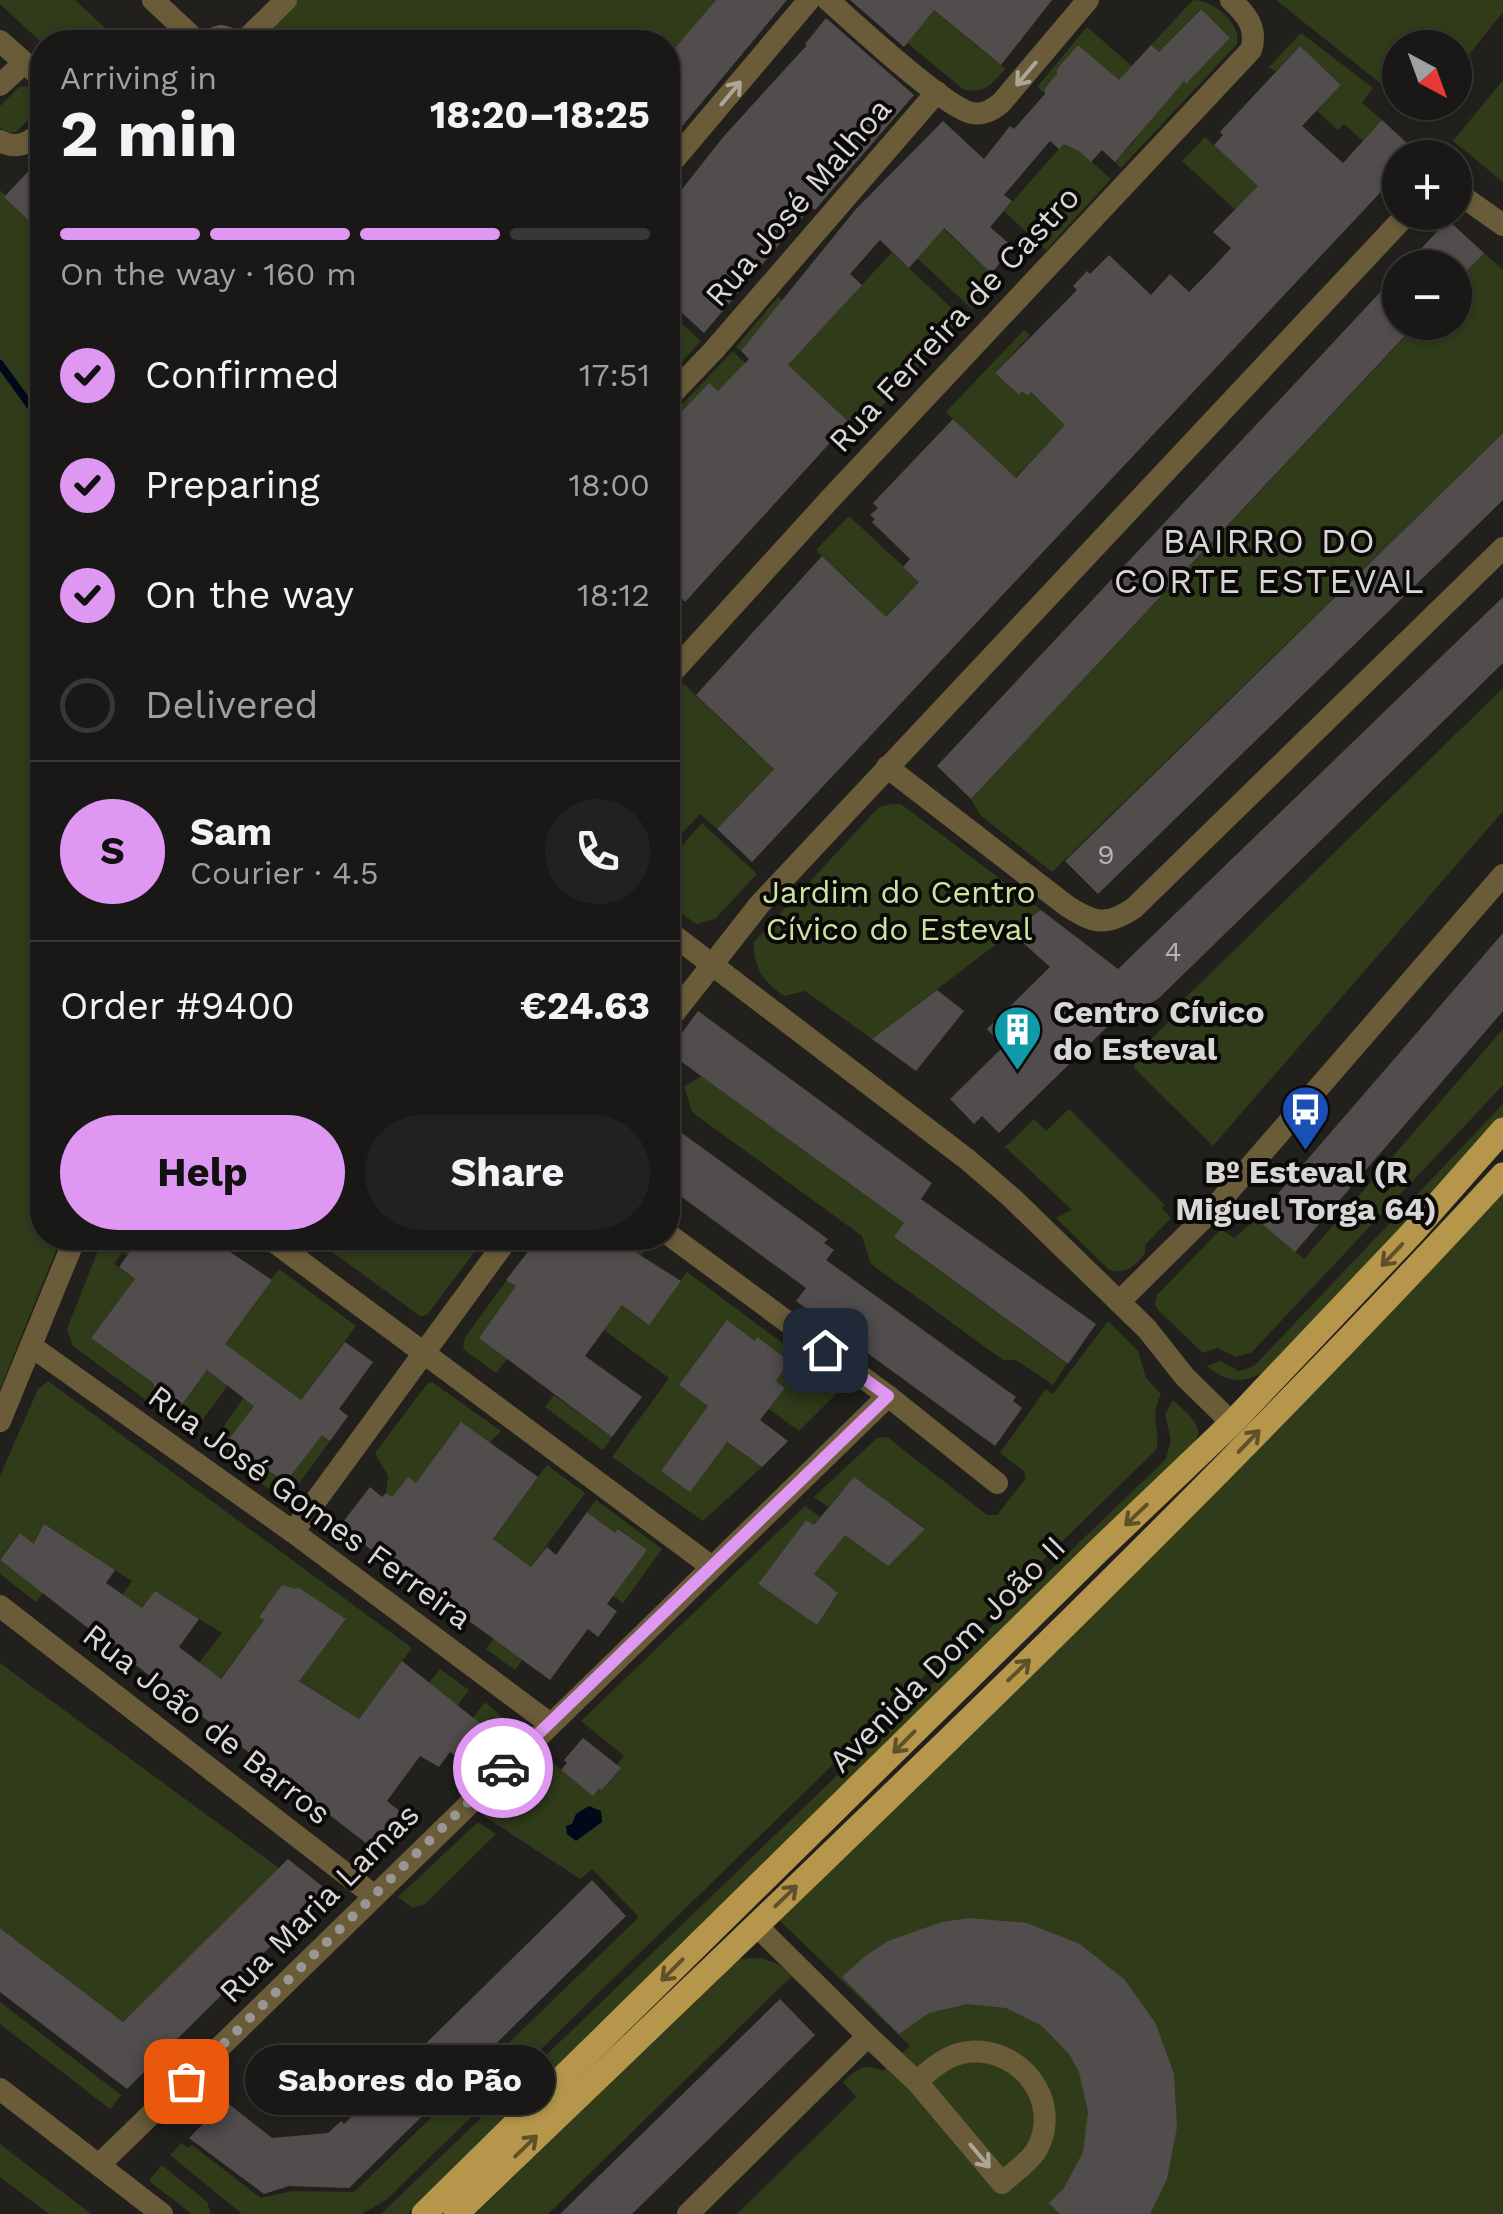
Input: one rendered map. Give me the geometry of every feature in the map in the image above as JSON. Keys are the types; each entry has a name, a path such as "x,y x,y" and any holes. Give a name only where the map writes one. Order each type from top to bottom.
{"main road":[{"name":"Avenida Dom João II","path":"424,2214 1232,1424 1503,1130"},
{"name":"Avenida Dom João II","path":"456,2214 1083,1608 1503,1176"}],"street":[{"path":"153,0 187,30"},
{"path":"255,30 286,0"},
{"path":"680,153 809,0"},
{"path":"828,0 937,92 972,113 988,112 1001,103 1088,0"},
{"name":"Rua Ferreira de Castro","path":"680,664 1251,50 1254,40 1250,21 1230,0"},
{"path":"0,41 30,68"},
{"path":"0,85 30,72"},
{"name":"Rua José Malhoa","path":"680,385 937,92"},
{"path":"0,141 18,146 30,138"},
{"path":"1472,200 1503,225"},
{"path":"680,1005 758,905 1392,230"},
{"path":"887,768 1078,913 1089,920 1120,917 1148,895 1503,548"},
{"path":"1119,1302 1214,1207 1503,876"},
{"path":"680,941 983,1172 1147,1329 1185,1377 1232,1424"},
{"path":"680,1243 888,1396 997,1483"},
{"path":"0,1421 70,1250"},
{"path":"285,1250 712,1567"},
{"path":"292,1532 499,1250"},
{"name":"Rua José Gomes Ferreira","path":"31,1346 550,1723"},
{"name":"Rua Maria Lamas","path":"99,2165 888,1396"},
{"name":"Rua João de Barros","path":"0,1606 373,1895"},
{"path":"756,1925 916,2082 1002,2183 1034,2154 1044,2131 1045,2106 1038,2087 1024,2070 1000,2055 957,2054 916,2082"},
{"path":"688,2214 868,2036"},
{"path":"0,2090 162,2214"}],"green space":[{"path":"0,0 75,0 107,30 30,32"},
{"path":"295,0 716,0 680,42 680,30 269,27"},
{"path":"1193,0 1209,4 1231,21 1237,44 1121,168 1115,162 1136,139 1086,130 1080,47 1057,68 1057,79 1045,87 1045,94 1037,87 1087,27 1157,88 1173,70 1187,83 1230,38 1200,9 1159,52 1151,45"},
{"path":"1276,0 1503,0 1503,12 1472,51 1472,30 1382,30 1382,85"},
{"path":"925,3 1005,69 992,83 982,89 963,89 907,43"},
{"path":"1301,33 1373,88 1362,103 1382,120 1363,141 1344,124 1338,130 1317,111 1341,85 1300,46 1275,72 1269,67"},
{"path":"1503,80 1503,182 1472,157 1472,140 1454,140"},
{"path":"19,87 30,89 30,118 16,132 8,133 0,128 0,106"},
{"path":"1205,137 1274,200 1252,225 1182,161"},
{"path":"1067,140 1111,179 1046,250 1004,211"},
{"path":"0,190 30,221 30,1250 56,1250 0,1389"},
{"path":"927,214 999,280 972,309 917,258"},
{"path":"892,252 963,319 859,431 807,383 780,412 764,323 741,351 736,347 778,297 810,327 802,350"},
{"path":"1484,253 1503,270 1503,433 1052,872 980,815 971,799 1402,340 1472,340 1472,265"},
{"path":"680,322 701,341 680,364"},
{"path":"1024,330 1030,335 995,373 1019,395 1022,391 1028,396 1031,392 1040,401 1074,416 1015,478 946,412"},
{"path":"733,351 745,363 737,410 709,384 695,451 680,437 680,406"},
{"path":"849,516 919,581 927,573 862,642 840,622 865,596 816,550"},
{"path":"683,683 756,753 788,754 717,829 700,814 680,836"},
{"path":"1503,688 1503,811 1213,1146 1134,1068 1135,1055 1184,1007 1181,1002"},
{"name":"Jardim do Centro Cívico do Esteval","path":"901,804 1041,910 872,1039 805,991 784,996 776,990 758,967 754,942 879,807"},
{"path":"702,823 757,874 715,919 696,924 680,913 680,848"},
{"path":"1503,1029 1503,1085 1251,1353 1236,1357 1217,1348 1203,1353 1159,1311 1155,1305 1157,1295 1221,1229 1234,1238 1256,1219 1304,1259"},
{"path":"702,1076 904,1223 895,1238 1067,1364 1053,1385 1016,1360 1003,1360 871,1264 862,1236 692,1112 684,1086"},
{"path":"1503,1104 1503,1123 1273,1366 1240,1380 1224,1377 1207,1366 1220,1361 1239,1371 1254,1366"},
{"path":"1069,1109 1165,1205 1162,1208 1171,1218 1145,1245 1145,1254 1125,1270 1109,1270 1056,1218 1072,1210 1005,1147 1034,1119 1046,1131"},
{"path":"1503,1188 1503,2214 737,2214 856,2097 843,2082 861,2068 883,2071 910,2046 778,1919 1452,1248"},
{"path":"98,1250 140,1250 164,1268 157,1277 122,1252 114,1264 148,1289 142,1298 158,1311 150,1320 121,1299 91,1337 142,1375 172,1336 187,1347 201,1327 225,1344 279,1269 356,1326 301,1400 224,1344 207,1370 228,1385 192,1434 73,1346 67,1329","holes":["178,1348 207,1370 183,1403 174,1407 159,1397 151,1384"]},
{"path":"329,1250 476,1250 427,1315 420,1316"},
{"path":"631,1250 645,1250 605,1304 507,1359 496,1373 463,1349 465,1337 507,1280 525,1292"},
{"path":"687,1272 835,1382 838,1392 799,1431 769,1409 785,1388 776,1381 757,1338 755,1341 727,1321 699,1358 728,1378 691,1369 679,1385 715,1411 726,1442 762,1467 703,1521 612,1457 669,1378 604,1330 620,1304 649,1324","holes":["687,1435 690,1491 661,1471"]},
{"path":"1108,1321 1138,1351 1146,1378 1161,1394 1155,1418 1156,1450 386,2200 362,2214 242,2214 170,2155 181,2143 189,2148 192,2145 261,2198 292,2191 354,2192 639,1917 592,1869 580,1879 484,1816 544,1756 592,1795 599,1788 603,1790 620,1769 617,1765 624,1756 581,1721 805,1506 888,1565 925,1528 854,1478 828,1507 814,1497 877,1438 887,1437 987,1515 997,1515 1026,1478 1024,1471 1000,1453 1046,1389 1053,1394","holes":["806,1520 838,1543 814,1574 838,1594 832,1602 790,1606 758,1584"]},
{"path":"48,1381 412,1648 359,1719 245,1646 220,1679 199,1663 222,1633 178,1606 156,1617 116,1603 132,1581 45,1525 63,1567 20,1533 0,1559 0,1476 38,1389","holes":["285,1586 295,1591 298,1587 346,1620 316,1658 260,1617"]},
{"path":"432,1382 501,1431 417,1516 386,1493 388,1476 375,1453"},
{"path":"250,1389 261,1396 227,1443 254,1463 257,1461 287,1481 313,1446 293,1413 330,1441 286,1501 209,1447"},
{"path":"554,1395 612,1437 603,1450 545,1407"},
{"path":"1173,1400 1198,1428 1195,1441 1181,1460 408,2214 381,2214 1166,1459 1171,1440 1165,1414"},
{"path":"547,1465 585,1493 531,1567 493,1539"},
{"path":"596,1500 662,1549 623,1603 613,1596 646,1550 619,1529 615,1533 587,1512"},
{"path":"0,1560 43,1593 36,1602 0,1574"},
{"path":"494,1638 523,1659 515,1670 486,1649"},
{"path":"0,1663 279,1868 123,2022 0,1928"},
{"path":"440,1669 469,1690 457,1706 428,1684"},
{"path":"485,1702 509,1723 508,1731 470,1770 462,1761 485,1729 472,1719"},
{"path":"478,1822 496,1834 425,1904 412,1908 398,1897"},
{"path":"761,1958 778,1964 792,1976 548,2214 475,2214 738,1959"},
{"path":"0,2002 121,2095 110,2109 0,2024"},
{"path":"0,2144 91,2214 49,2214 0,2177"},
{"path":"162,2165 207,2202 211,2214 192,2214 149,2181"}],"water":[{"path":"589,1806 601,1811 602,1822 576,1841 567,1834 566,1826"}],"building":[{"path":"716,0 787,0 680,129 680,42"},
{"path":"850,0 1052,0 1001,65 934,10 904,47"},
{"path":"1201,9 1230,38 1186,84 1184,81 1115,162 1102,150 1091,162 1079,151 1064,144 1059,149 1050,141 1004,195 1012,201 990,227 1014,248 991,273 944,228 909,268 880,240 850,274 862,285 788,365 849,422 685,602 680,597 680,413 709,383 718,391 749,359 741,351 856,209 943,121 984,159 1010,126 1014,129 1045,94 1057,69 1078,45 1119,80 1151,45 1159,52"},
{"path":"826,18 914,95 815,210 811,207 704,333 680,311 680,192"},
{"path":"1300,46 1341,85 1302,126 1343,163 1382,120 1404,140 1382,140 1382,191 752,862 717,829 774,769 696,695 822,556 886,617 919,582 903,567 910,559 872,522 875,519 870,515 878,508 873,503 953,419 1016,478 1065,425 1031,392 1028,396 1022,391 1019,395 995,373 1077,290 1073,286 1087,271 1090,274 1109,255 1151,295 1170,274 1189,292 1206,275 1231,248 1213,232 1258,186 1214,145 1223,135 1220,132"},
{"path":"30,170 30,222 4,197"},
{"path":"1439,230 1459,230 1484,253 1472,265 1472,250 1420,250"},
{"path":"1382,290 1382,340 1401,340 971,799 937,766"},
{"path":"1503,433 1503,500 1098,894 1065,861"},
{"path":"1503,597 1503,663 1158,999 1107,1027 999,1133 982,1116 974,1124 950,1099 1003,1047 987,1029 1050,967 1020,940 1022,937 1014,929 1041,910 1118,969"},
{"path":"1503,933 1503,1011 1295,1252 1256,1219"},
{"path":"937,990 964,1011 916,1071 872,1039"},
{"path":"698,1011 932,1183 921,1199 1096,1324 1068,1364 894,1237 904,1223 680,1061 680,1036"},
{"path":"680,1132 828,1239 824,1243 834,1250 826,1260 1016,1397 1013,1401 1022,1408 995,1446 796,1301 806,1288 680,1196"},
{"path":"131,1250 227,1250 272,1280 225,1344 301,1400 345,1342 373,1362 339,1409 348,1416 330,1441 322,1435 286,1482 226,1443 254,1406 207,1370 183,1403 173,1407 159,1397 152,1382 91,1338 135,1279 119,1267"},
{"path":"529,1250 632,1250 681,1281 649,1325 622,1305 585,1356 642,1397 612,1437 479,1338 516,1286 506,1280"},
{"path":"727,1320 789,1361 776,1381 785,1388 760,1420 788,1441 762,1467 727,1442 690,1492 661,1471 708,1406 679,1385"},
{"path":"461,1422 538,1477 493,1539 531,1567 547,1547 556,1555 587,1512 647,1550 607,1604 617,1611 608,1624 598,1637 588,1629 550,1680 344,1530 347,1526 343,1522 370,1487 382,1497 386,1493 392,1497 408,1477 416,1483"},
{"path":"854,1477 925,1529 888,1566 845,1535 814,1574 838,1593 817,1625 758,1584 806,1520 814,1525"},
{"path":"44,1524 115,1570 106,1583 142,1608 155,1591 199,1619 179,1647 221,1679 264,1620 259,1617 282,1585 298,1587 346,1619 299,1681 359,1719 402,1661 486,1728 462,1761 450,1752 439,1767 420,1756 387,1801 401,1812 371,1847 0,1560 20,1533 34,1544"},
{"path":"583,1738 621,1768 593,1796 561,1770 567,1763 564,1760"},
{"path":"288,1859 327,1890 127,2089 0,1992 0,1928 123,2022"},
{"path":"592,1880 626,1916 349,2188 289,2186 264,2194 189,2138 225,2101 272,2138 328,2133 341,2121 344,2124"},
{"path":"970,1918 1027,1923 1080,1944 1125,1980 1156,2024 1174,2074 1177,2127 1167,2179 1150,2214 1060,2214 1049,2203 1064,2188 1083,2152 1088,2112 1079,2072 1069,2054 1042,2026 1006,2008 967,2004 929,2013 899,2034 842,1977 888,1941 942,1922"},
{"path":"780,1999 815,2035 713,2135 632,2214 560,2214"}],"waterway":[{"path":"0,364 30,405"}],"way so far":[{"path":"186,2081 503,1768"}],"place":[{"name":"Centro Cívico do Esteval","path":"1018,1072"},
{"name":"Bº Esteval (R Miguel Torga 64)","path":"1306,1152"},
{"name":"Sabores do Pão","path":"186,2081"}],"district":[{"name":"BAIRRO DO CORTE ESTEVAL","path":"1270,561"}],"route":[{"path":"503,1768 888,1396 825,1350"}]}
